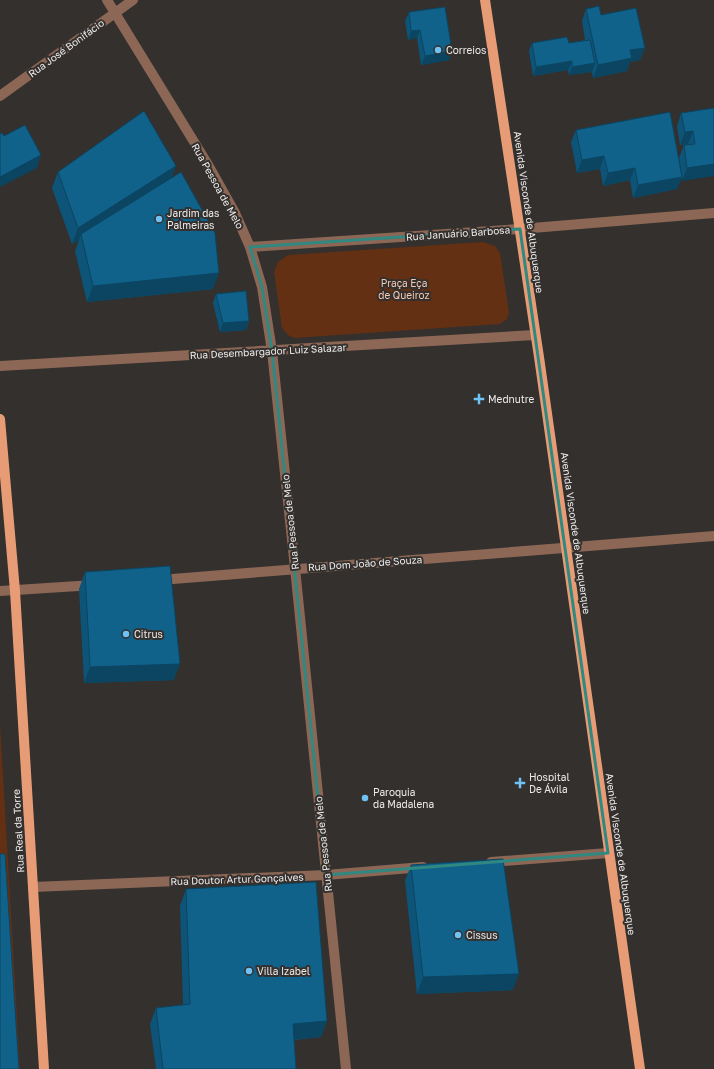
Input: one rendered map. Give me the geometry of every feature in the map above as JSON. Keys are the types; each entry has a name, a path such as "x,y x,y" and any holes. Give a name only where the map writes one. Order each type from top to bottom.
{"main road":[{"name":"Avenida Visconde de Albuquerque","path":"485,0 520,229 640,1069"},
{"name":"Rua Real da Torre","path":"0,419 15,591 44,1069"}],"street":[{"name":"Rua Pessoa de Melo","path":"107,0 207,163 235,213 250,247 262,287 272,351 346,1069"},
{"name":"Rua José Bonifácio","path":"0,96 132,0"},
{"name":"Rua Januário Barbosa","path":"250,247 520,229 714,213"},
{"name":"Rua Desembargador Luiz Salazar","path":"0,366 535,335"},
{"name":"Rua Dom João de Souza","path":"150,580 714,536"},
{"path":"0,592 102,584"},
{"path":"483,863 608,853"},
{"name":"Rua Doutor Artur Gonçalves","path":"33,887 326,875 436,866"}],"highlighted area":[{"path":"520,229 608,853 326,875 272,351 262,287 250,247"}],"green space":[{"name":"Praça Eça de Queiroz","path":"483,242 495,246 500,253 509,312 507,319 500,324 294,338 288,335 282,328 274,272 278,262 288,255"},
{"path":"0,723 20,1069 0,1069"}],"building":[{"path":"599,6 601,15 636,8 645,48 630,50 632,58 598,65 586,9"},
{"path":"445,7 452,51 425,56 420,30 411,31 409,12"},
{"path":"567,37 569,43 590,40 595,63 572,67 572,61 536,67 532,43"},
{"path":"714,108 714,164 687,168 684,145 695,144 693,131 685,132 681,113"},
{"path":"144,111 176,166 78,228 58,172"},
{"path":"670,112 682,177 638,185 635,168 608,173 604,156 582,160 576,130"},
{"path":"25,125 41,155 0,177 0,134 2,133 4,136"},
{"name":"Jardim das Palmeiras","path":"181,172 215,233 219,273 93,286 81,234"},
{"path":"246,291 249,321 223,323 216,294"},
{"name":"Citrus","path":"170,566 180,664 90,667 85,572"},
{"path":"0,854 5,854 19,1069 0,1069"},
{"name":"Cissus","path":"503,859 519,974 423,977 411,865"},
{"name":"Villa Izabel","path":"316,882 327,1021 293,1024 296,1069 163,1069 156,1008 190,1004 186,889"}],"place":[{"name":"Correios","path":"438,50"},
{"name":"Jardim das Palmeiras","path":"159,219"},
{"name":"Mednutre","path":"479,399"},
{"name":"Citrus","path":"126,634"},
{"name":"Hospital De Ávila","path":"520,783"},
{"name":"Paroquia da Madalena","path":"365,798"},
{"name":"Cissus","path":"458,935"},
{"name":"Villa Izabel","path":"249,971"}]}
